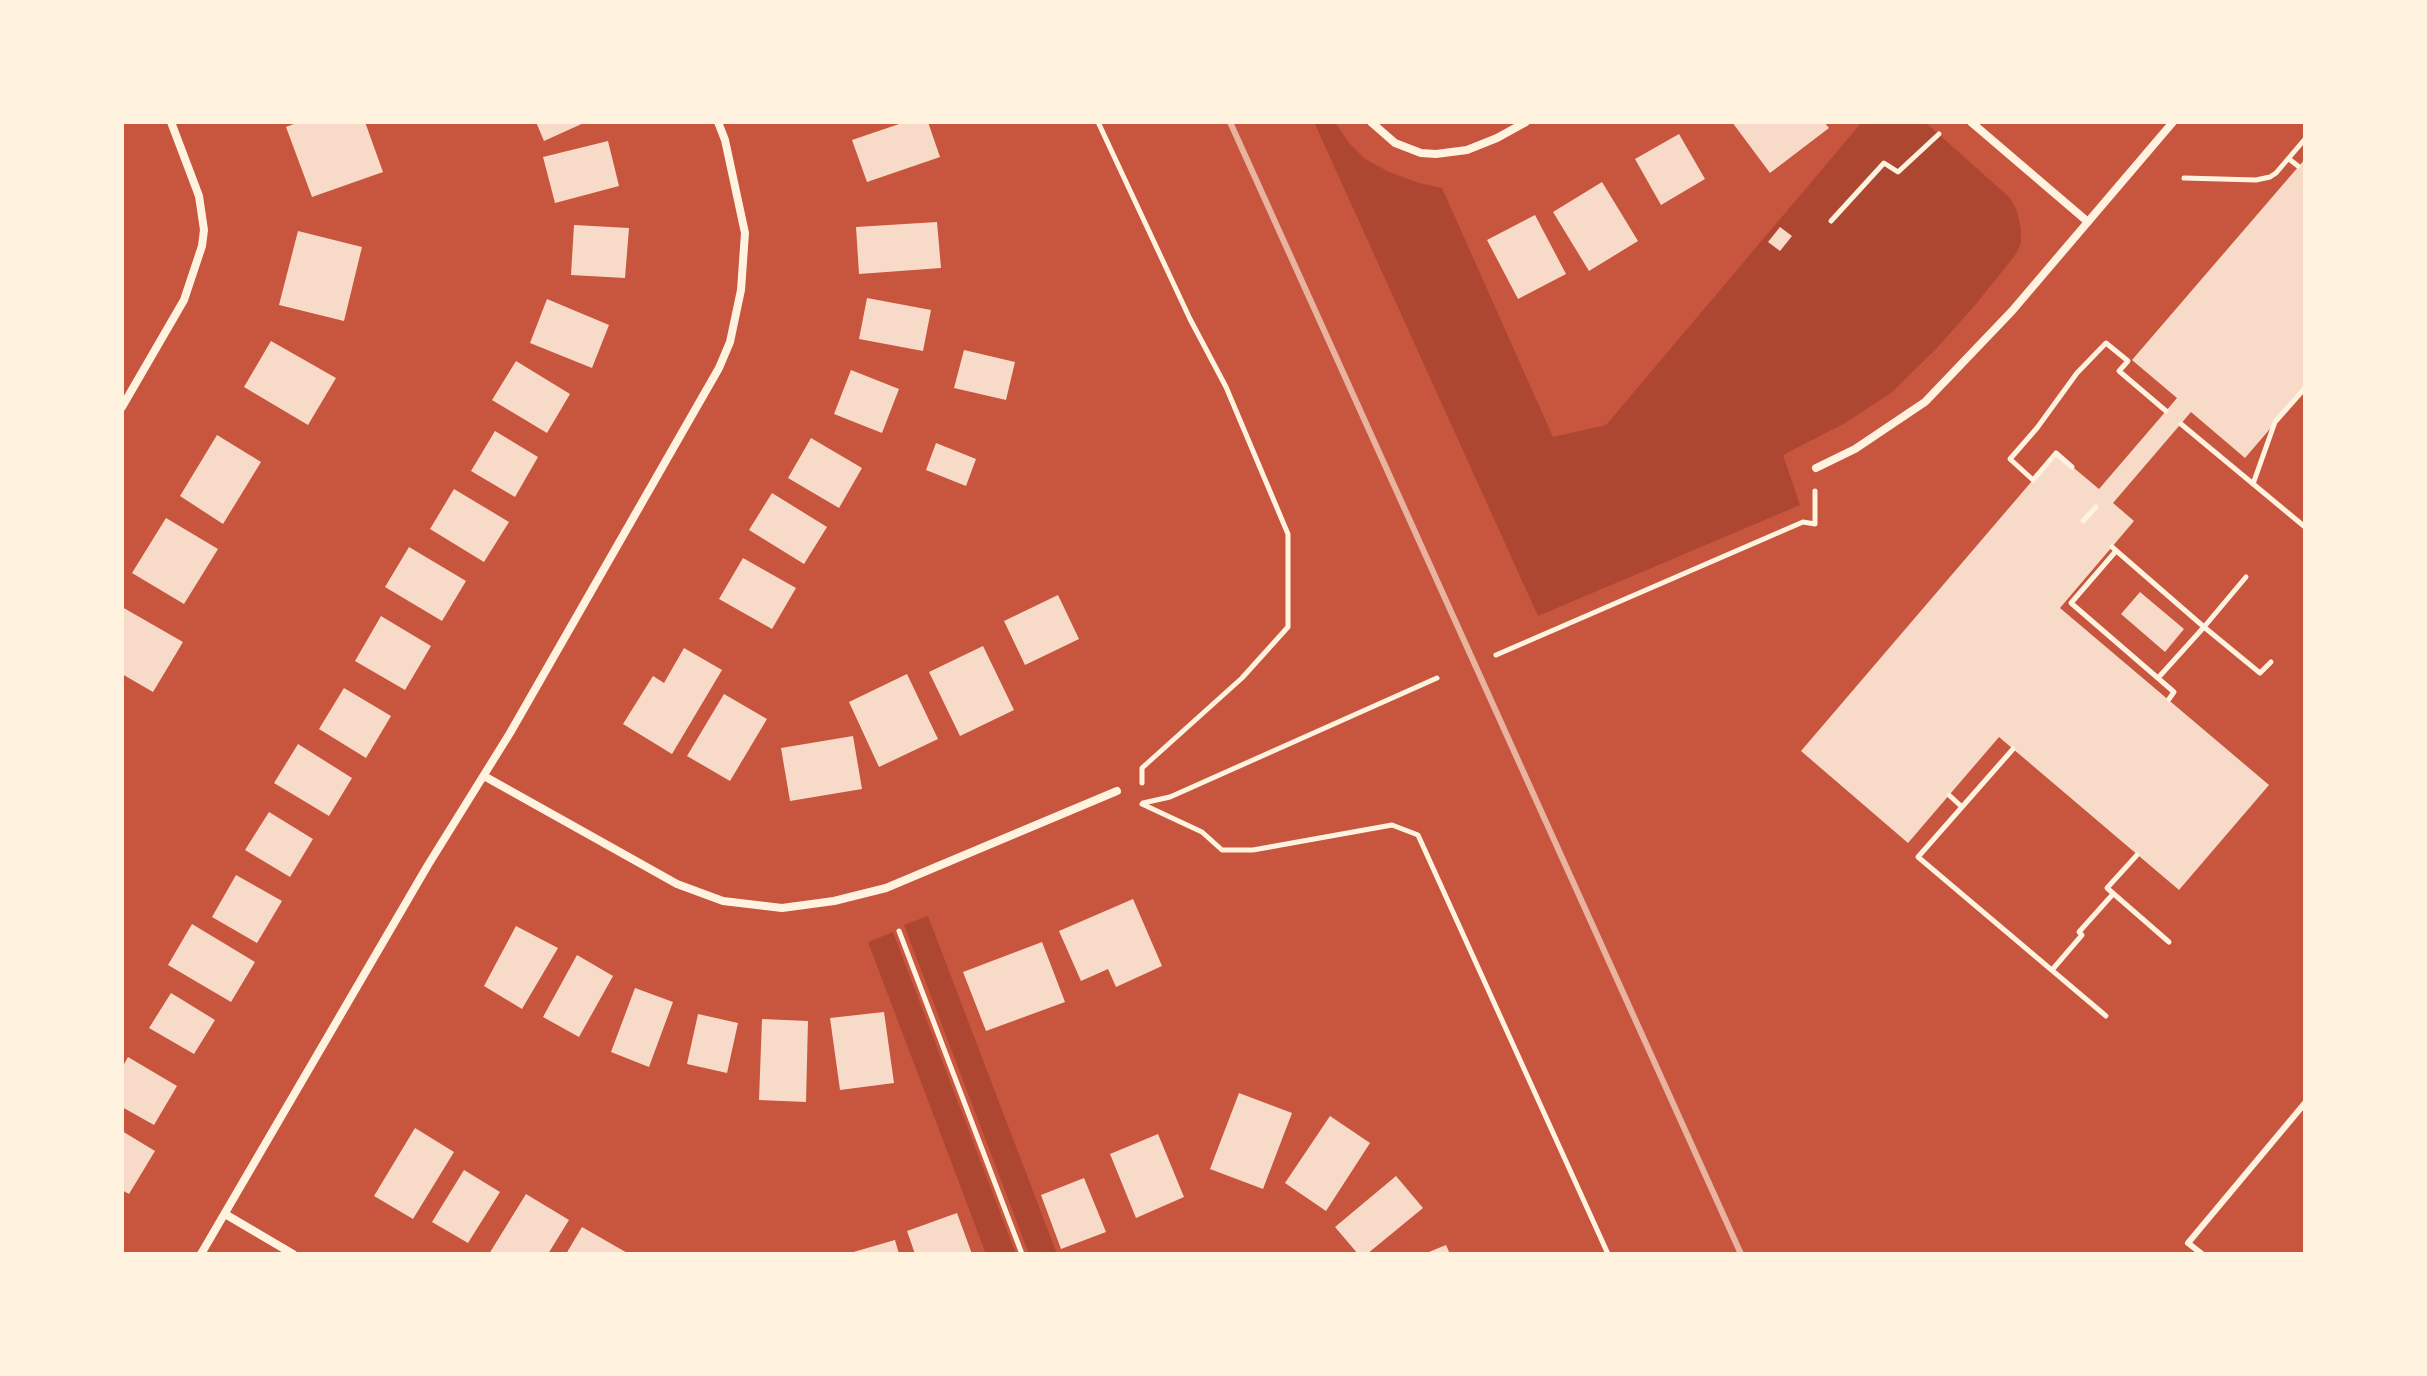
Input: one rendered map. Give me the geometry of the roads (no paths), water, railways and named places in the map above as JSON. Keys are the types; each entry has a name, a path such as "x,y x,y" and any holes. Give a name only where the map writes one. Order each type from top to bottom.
{"street":[{"path":"122,407 184,300 202,246 204,230 199,196 171,122"},
{"path":"201,1254 706,394 730,342 741,290 745,233 725,140 718,122"},
{"path":"1371,122 1395,143 1421,153 1436,154 1467,150 1526,122"},
{"path":"1971,122 2088,222"},
{"path":"1816,468 1855,449 1925,402 1988,339 2173,122"},
{"path":"484,776 677,884 723,901 782,908 834,901 886,888 1117,791"},
{"path":"225,1214 293,1254"}],"lane":[{"path":"2202,1254 2188,1243 2305,1103"}],"railway":[{"path":"1230,122 1741,1254"}]}
